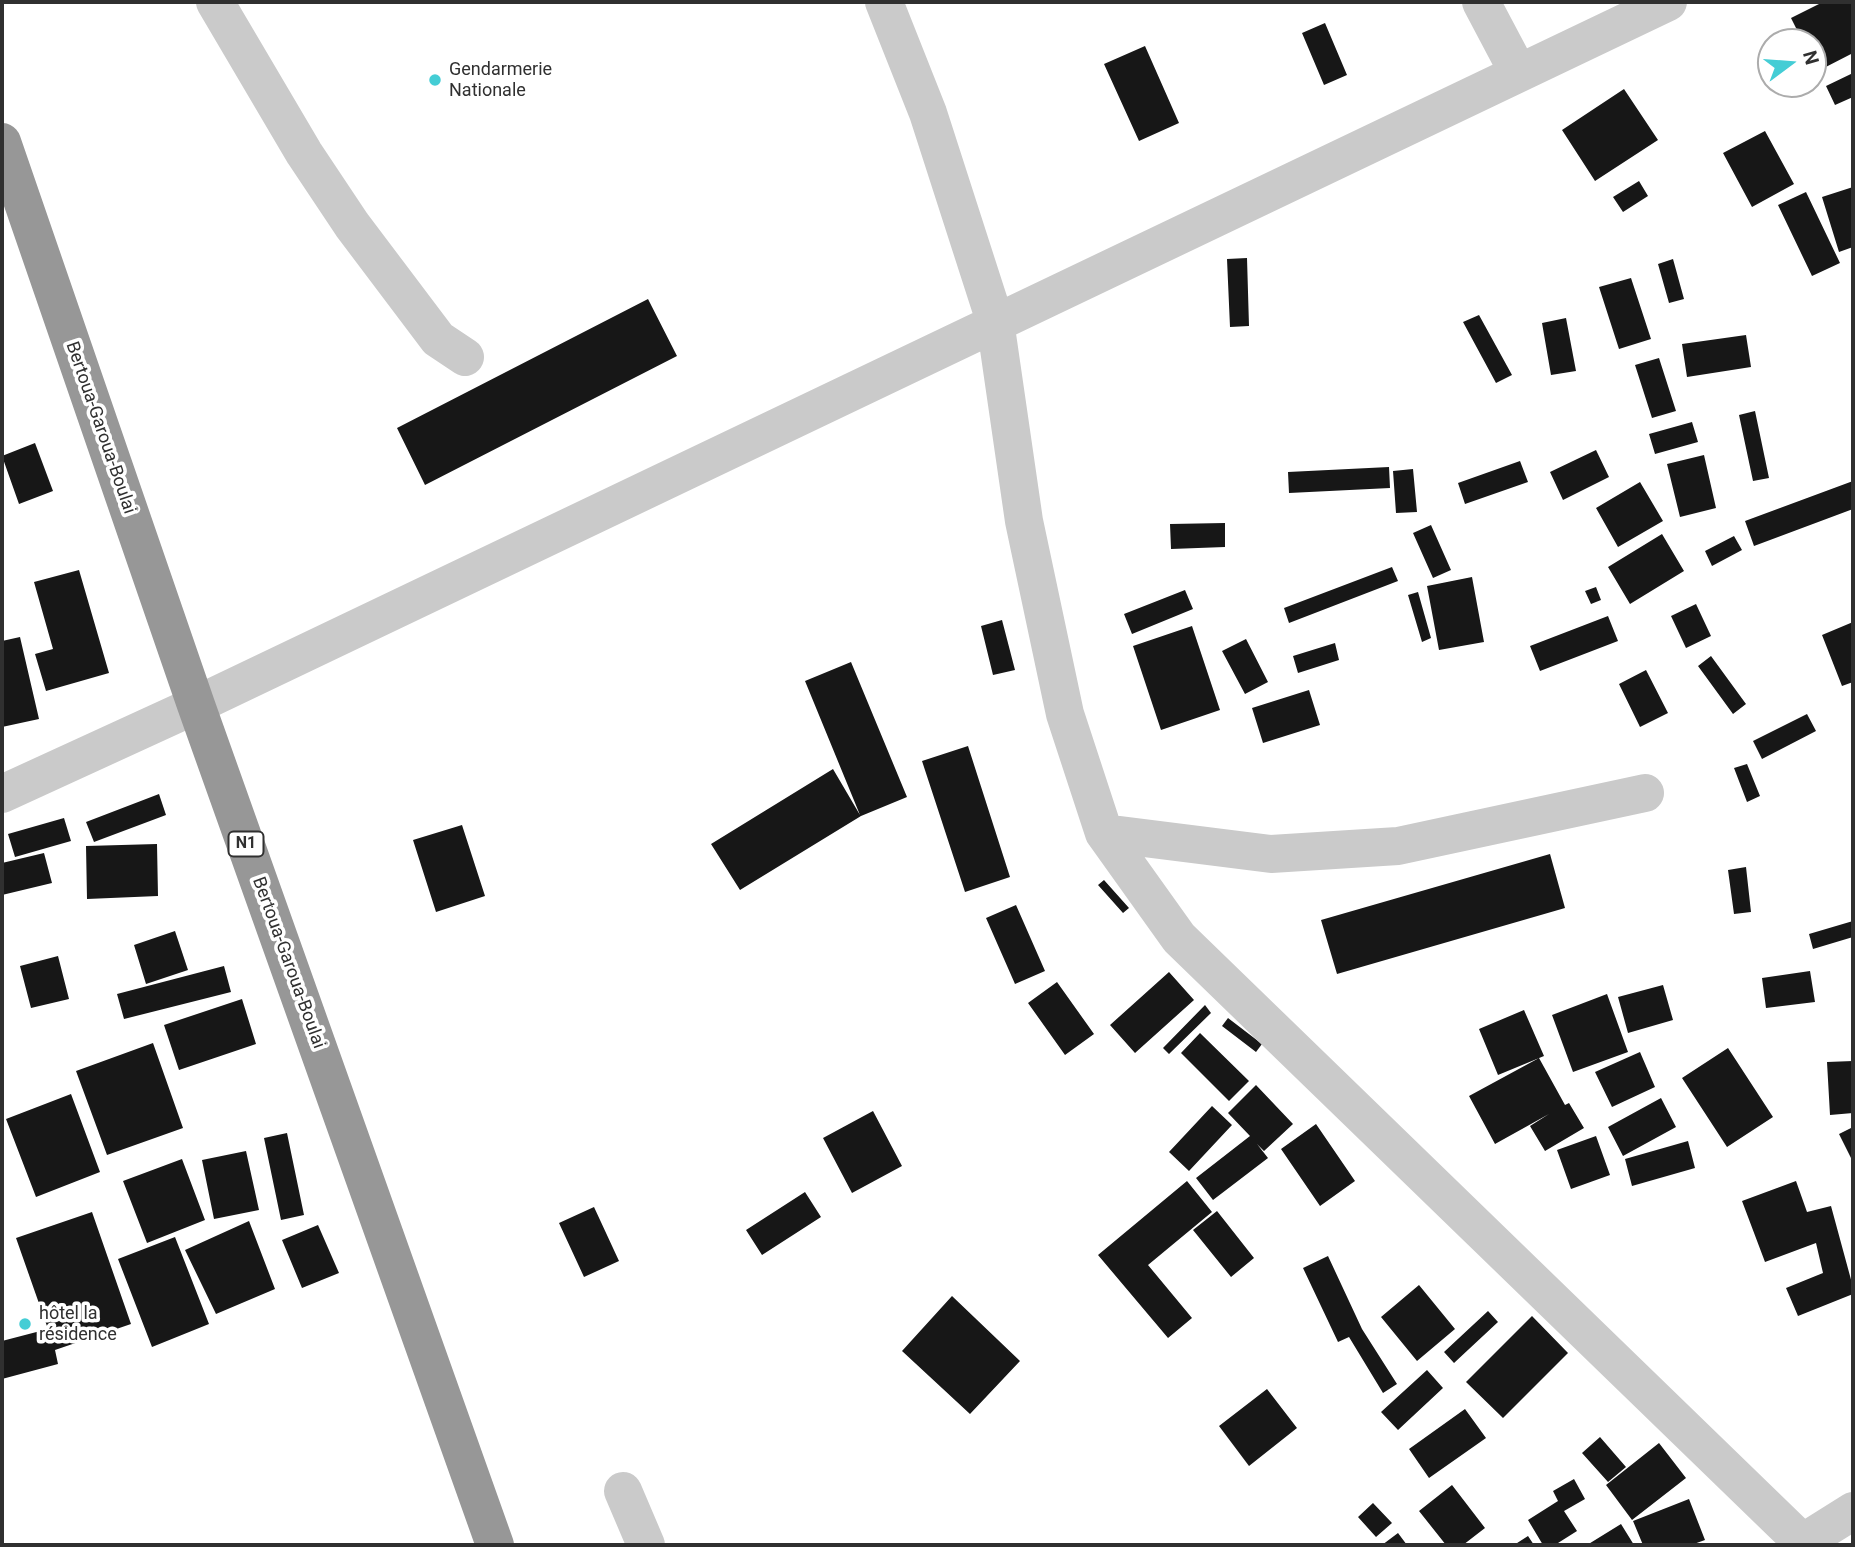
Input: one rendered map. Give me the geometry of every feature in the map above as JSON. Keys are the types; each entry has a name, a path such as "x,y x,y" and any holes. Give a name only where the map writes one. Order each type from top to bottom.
{"highway":[{"name":"Bertoua-Garoua-Boulai","path":"2,142 196,705 495,1545"}],"street":[{"path":"215,2 304,153 352,225 438,339 466,357"},
{"path":"884,2 928,113 995,321 1024,521 1062,701 1104,833 1179,938 1804,1544 1853,1511"},
{"path":"1481,2 1518,72"},
{"path":"2,794 196,705 995,321 1668,2"},
{"path":"1104,833 1271,855 1398,846 1645,793"},
{"path":"623,1491 646,1545"}],"building":[{"path":"1823,2 1853,2 1853,53 1827,66 1827,28 1796,28 1791,18"},
{"path":"1325,23 1347,75 1324,85 1302,33"},
{"path":"1145,46 1179,123 1139,141 1104,64"},
{"path":"1853,73 1853,97 1835,105 1827,86"},
{"path":"1624,89 1658,140 1595,181 1562,130"},
{"path":"1765,131 1794,184 1752,207 1723,153"},
{"path":"1639,181 1648,196 1623,212 1613,197"},
{"path":"1853,187 1853,247 1839,252 1822,197"},
{"path":"1806,192 1840,263 1812,276 1778,205"},
{"path":"1247,258 1249,326 1230,327 1227,259"},
{"path":"1673,259 1684,299 1669,303 1658,264"},
{"path":"1631,278 1651,339 1619,349 1599,287"},
{"path":"648,299 677,356 425,485 397,428"},
{"path":"1479,315 1512,375 1496,383 1463,322"},
{"path":"1566,318 1576,371 1551,375 1542,323"},
{"path":"1746,335 1751,367 1687,377 1682,344"},
{"path":"1659,358 1676,411 1652,418 1635,365"},
{"path":"1755,411 1769,478 1753,481 1739,415"},
{"path":"1692,422 1698,442 1655,454 1649,434"},
{"path":"35,443 53,491 19,504 2,456"},
{"path":"1596,450 1609,477 1563,500 1550,472"},
{"path":"1704,455 1716,508 1680,517 1667,464"},
{"path":"1520,461 1528,482 1465,504 1458,483"},
{"path":"1389,467 1390,488 1289,493 1288,472"},
{"path":"1413,469 1417,512 1396,513 1393,471"},
{"path":"1853,481 1853,509 1754,546 1745,521"},
{"path":"1640,482 1663,521 1618,547 1596,508"},
{"path":"1225,523 1225,547 1171,549 1170,524"},
{"path":"1431,525 1451,570 1433,578 1413,533"},
{"path":"1662,534 1684,571 1630,604 1608,567"},
{"path":"1734,536 1742,550 1712,566 1705,551"},
{"path":"1392,567 1398,581 1289,623 1284,608"},
{"path":"79,570 109,673 46,691 35,654 53,649 34,582"},
{"path":"1472,577 1484,642 1439,650 1427,586"},
{"path":"1596,587 1601,600 1591,604 1585,591"},
{"path":"1185,590 1193,609 1132,634 1124,614"},
{"path":"1418,592 1431,638 1422,642 1408,595"},
{"path":"1696,604 1711,636 1686,648 1671,616"},
{"path":"1608,616 1618,641 1540,671 1530,646"},
{"path":"1002,620 1015,670 993,675 981,626"},
{"path":"1853,622 1853,682 1842,686 1822,635"},
{"path":"1192,626 1220,710 1161,730 1133,646"},
{"path":"20,637 39,719 2,727 2,641"},
{"path":"1246,639 1268,682 1245,694 1222,651"},
{"path":"1335,643 1339,660 1298,673 1293,656"},
{"path":"1711,656 1746,704 1733,714 1698,666"},
{"path":"851,662 907,797 861,816 740,890 711,844 833,769 860,815 805,681"},
{"path":"1646,670 1668,713 1640,727 1619,684"},
{"path":"1309,690 1320,725 1263,743 1252,708"},
{"path":"1807,714 1816,731 1762,759 1753,741"},
{"path":"968,746 1010,877 965,892 922,761"},
{"path":"1747,764 1760,796 1747,802 1734,768"},
{"path":"159,794 166,815 94,842 86,822"},
{"path":"64,818 71,841 15,857 8,834"},
{"path":"462,825 485,896 436,912 413,840"},
{"path":"157,844 158,896 87,899 86,846"},
{"path":"44,853 52,883 2,895 2,863"},
{"path":"1550,854 1565,908 1337,974 1321,920"},
{"path":"1746,867 1751,912 1734,914 1728,870"},
{"path":"1104,880 1129,908 1123,913 1098,885"},
{"path":"1016,905 1045,971 1015,984 986,918"},
{"path":"1853,921 1853,937 1813,949 1809,934"},
{"path":"175,931 188,970 146,984 134,945"},
{"path":"58,956 69,999 31,1008 20,966"},
{"path":"224,966 231,992 124,1019 117,994"},
{"path":"1810,971 1815,1002 1766,1008 1762,978"},
{"path":"1169,972 1194,1000 1135,1053 1110,1025"},
{"path":"1057,982 1094,1034 1065,1055 1028,1003"},
{"path":"1663,985 1673,1020 1628,1033 1618,997"},
{"path":"1607,994 1628,1052 1573,1072 1552,1015"},
{"path":"242,999 256,1044 179,1070 164,1025"},
{"path":"1205,1005 1211,1013 1169,1054 1163,1048"},
{"path":"1524,1010 1544,1056 1498,1075 1479,1029"},
{"path":"1228,1018 1262,1044 1256,1052 1222,1026"},
{"path":"1200,1033 1249,1081 1229,1101 1181,1053"},
{"path":"153,1043 183,1128 107,1155 76,1071"},
{"path":"1728,1048 1773,1117 1727,1147 1682,1078"},
{"path":"1640,1052 1655,1087 1612,1107 1595,1072"},
{"path":"1539,1058 1565,1105 1569,1103 1584,1128 1545,1151 1530,1126 1549,1114 1495,1144 1469,1096"},
{"path":"1853,1061 1853,1113 1830,1115 1827,1062"},
{"path":"1256,1085 1293,1124 1264,1151 1257,1144 1268,1158 1213,1200 1196,1178 1250,1136 1228,1113"},
{"path":"71,1094 100,1172 36,1197 6,1119"},
{"path":"1661,1098 1676,1127 1623,1156 1608,1127"},
{"path":"1212,1106 1232,1125 1189,1171 1169,1152"},
{"path":"873,1111 902,1166 852,1193 823,1138"},
{"path":"1316,1124 1355,1181 1320,1206 1281,1149"},
{"path":"1853,1127 1853,1162 1839,1134"},
{"path":"287,1133 304,1215 281,1220 264,1138"},
{"path":"1596,1136 1610,1175 1571,1189 1557,1150"},
{"path":"1688,1141 1695,1168 1632,1186 1625,1159"},
{"path":"246,1151 259,1210 214,1219 202,1160"},
{"path":"182,1159 205,1220 147,1243 123,1181"},
{"path":"1187,1181 1212,1212 1148,1265 1192,1318 1168,1338 1098,1255"},
{"path":"1796,1181 1807,1212 1831,1206 1853,1287 1853,1294 1798,1316 1786,1288 1823,1273 1816,1243 1765,1262 1742,1201"},
{"path":"805,1192 821,1217 762,1255 746,1230"},
{"path":"594,1207 619,1261 584,1277 559,1223"},
{"path":"1217,1211 1254,1258 1231,1277 1193,1230"},
{"path":"92,1212 131,1324 55,1350 58,1364 2,1379 2,1341 48,1329 16,1238"},
{"path":"249,1221 275,1289 216,1314 185,1250"},
{"path":"318,1225 339,1273 302,1288 282,1240"},
{"path":"175,1237 209,1324 152,1347 118,1259"},
{"path":"1328,1256 1362,1329 1397,1384 1383,1393 1349,1337 1338,1342 1303,1268"},
{"path":"1419,1285 1455,1329 1417,1361 1381,1317"},
{"path":"952,1296 1020,1361 970,1414 902,1351"},
{"path":"1488,1311 1498,1322 1454,1363 1444,1352"},
{"path":"1532,1316 1568,1353 1503,1418 1466,1382"},
{"path":"1427,1370 1443,1388 1398,1430 1381,1412"},
{"path":"1267,1389 1297,1428 1249,1466 1219,1426"},
{"path":"1465,1409 1486,1438 1429,1478 1409,1449"},
{"path":"1600,1437 1626,1467 1608,1482 1582,1453"},
{"path":"1659,1443 1686,1478 1632,1520 1606,1485"},
{"path":"1574,1479 1585,1499 1564,1511 1577,1531 1558,1543 1560,1545 1543,1545 1528,1520 1558,1501 1553,1491"},
{"path":"1452,1485 1485,1528 1463,1545 1446,1545 1419,1511"},
{"path":"1689,1499 1705,1540 1691,1545 1643,1545 1633,1521"},
{"path":"1373,1503 1392,1523 1376,1537 1358,1517"},
{"path":"1621,1524 1634,1545 1587,1545"},
{"path":"1398,1533 1407,1545 1382,1545"},
{"path":"1528,1536 1534,1545 1514,1545"}],"place":[{"name":"Gendarmerie Nationale","path":"435,80"},
{"name":"hôtel la résidence","path":"25,1324"}]}
